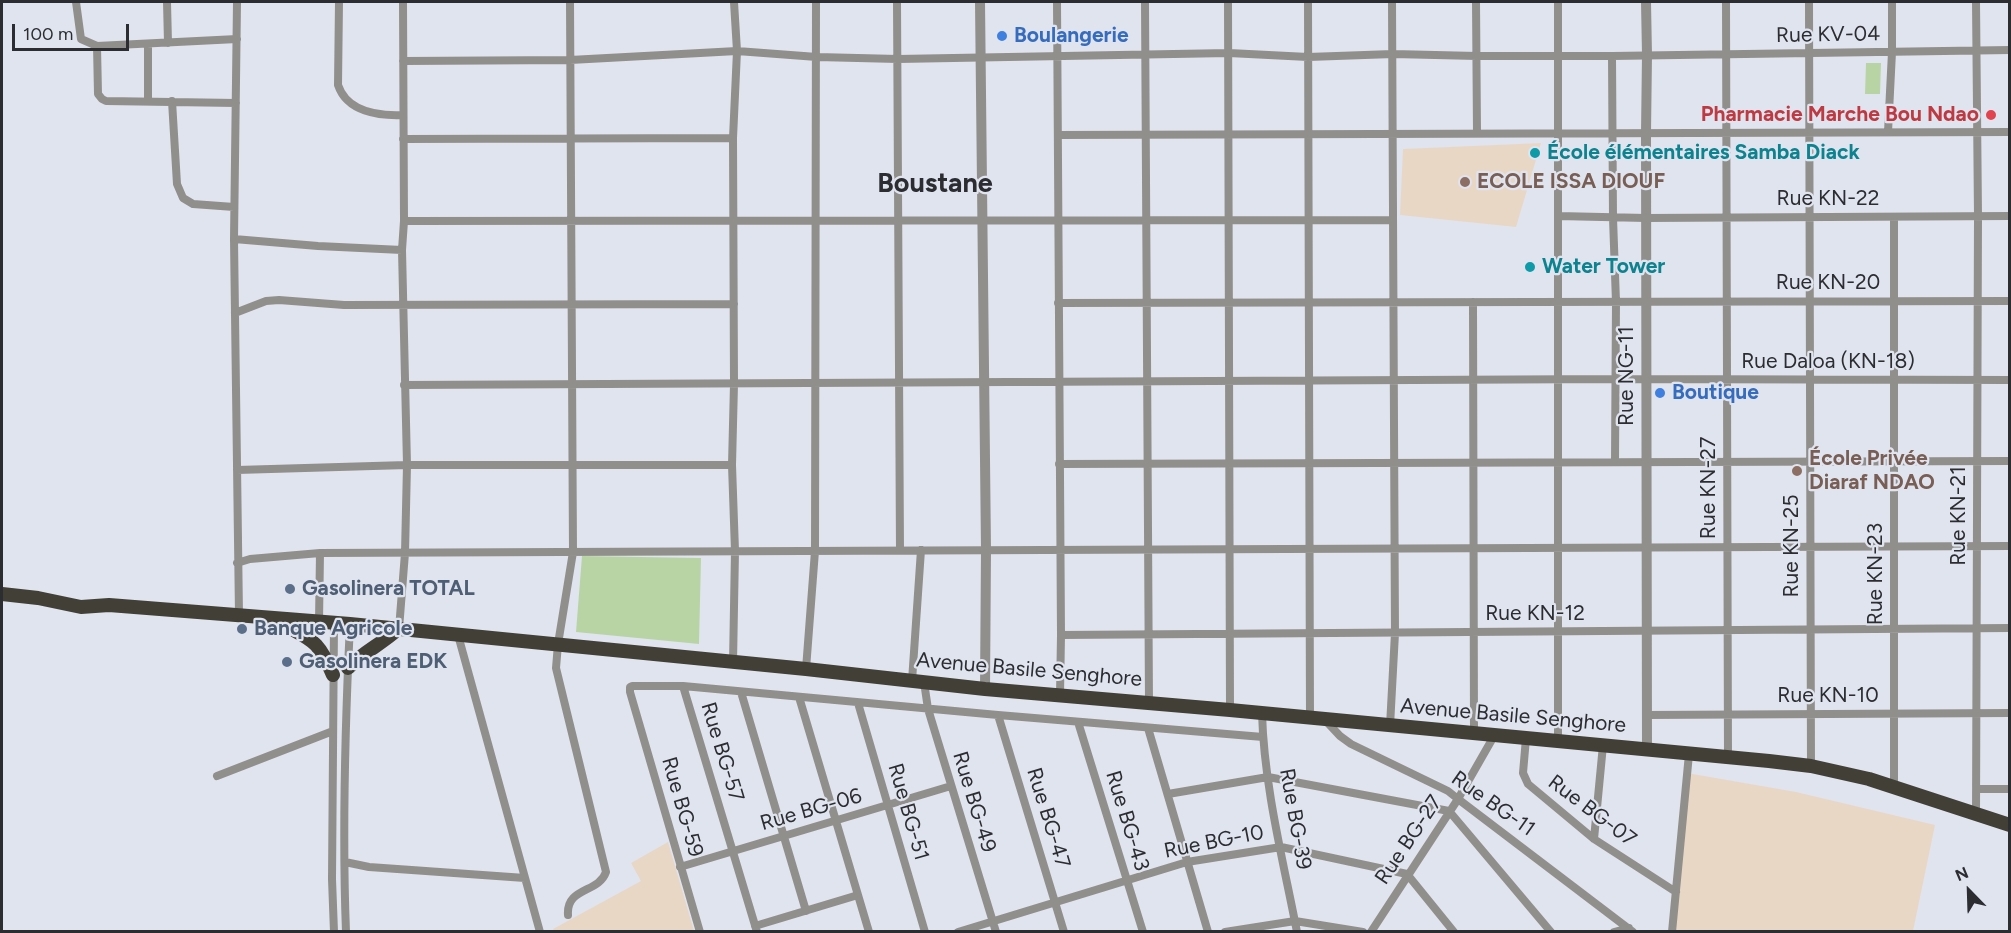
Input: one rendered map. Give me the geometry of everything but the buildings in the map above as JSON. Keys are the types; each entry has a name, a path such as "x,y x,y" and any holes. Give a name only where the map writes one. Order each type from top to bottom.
{"highway":[{"name":"Avenue Basile Senghore","path":"2,594 38,598 81,607 109,605 350,624 985,689 1230,710 1811,766 1894,786 2010,825"},
{"path":"272,618 313,640 325,656 333,675"},
{"path":"348,668 361,655 387,640 399,629"}],"street":[{"path":"76,2 81,39 97,46 237,39"},
{"path":"167,2 168,43"},
{"path":"237,2 234,239 239,615"},
{"path":"339,2 338,85 341,93 371,114 403,115"},
{"path":"399,629 405,553 407,465 402,250 404,221 403,2"},
{"path":"568,915 571,900 602,879 606,872 556,668 573,552 570,2"},
{"path":"733,663 735,551 732,465 733,138 736,51 734,2"},
{"path":"806,669 815,552 816,2"},
{"path":"897,2 900,550"},
{"path":"980,2 986,549 985,689"},
{"path":"1057,2 1060,695"},
{"path":"1145,2 1149,703"},
{"path":"1228,2 1230,710"},
{"path":"1308,2 1310,718"},
{"path":"1390,726 1395,633 1392,2"},
{"path":"1476,2 1477,134"},
{"path":"1558,2 1558,741"},
{"name":"Rue NG-11","path":"1646,2 1647,750"},
{"name":"Rue KN-27","path":"1726,2 1728,757"},
{"name":"Rue KN-25","path":"1809,2 1811,766"},
{"path":"1888,132 1892,2"},
{"name":"Rue KN-21","path":"1976,2 1978,216 1976,815"},
{"path":"148,44 148,101"},
{"path":"97,46 98,94 106,101 236,103"},
{"name":"Rue KV-04","path":"403,61 570,60 736,51 817,57 980,58 1229,53 1308,57 1393,54 1612,56 2010,50"},
{"path":"1612,56 1616,302 1615,461"},
{"path":"172,101 177,184 183,198 193,204 234,207"},
{"path":"1058,135 2010,132"},
{"path":"403,139 733,138"},
{"name":"Rue KN-22","path":"1558,216 1727,218 2010,216"},
{"name":"Rue KN-23","path":"1894,217 1894,786"},
{"path":"404,221 1393,220"},
{"path":"234,239 402,250"},
{"path":"235,313 256,304 279,300 344,305 734,304"},
{"name":"Rue KN-20","path":"1059,303 2010,301"},
{"path":"1473,302 1474,734"},
{"name":"Rue Daloa (KN-18)","path":"404,385 1615,379 2010,380"},
{"path":"1059,464 2010,461"},
{"path":"237,470 407,465 732,465"},
{"path":"237,563 250,559 320,553 2010,546"},
{"name":"Rue BG-49","path":"921,550 918,681 996,932"},
{"path":"319,622 320,553"},
{"path":"334,623 332,879 334,932"},
{"path":"346,932 345,731 350,624"},
{"name":"Rue KN-12","path":"1061,635 2010,628"},
{"path":"458,635 540,932"},
{"name":"Rue BG-59","path":"683,686 632,686 630,692 700,932"},
{"path":"683,686 998,716 1263,737"},
{"name":"Rue BG-57","path":"683,686 756,929"},
{"path":"741,692 806,911"},
{"path":"800,697 869,932"},
{"name":"Rue BG-51","path":"858,703 925,932"},
{"name":"Rue BG-39","path":"1262,713 1268,777 1297,932"},
{"name":"Rue KN-10","path":"1647,715 2010,713"},
{"name":"Rue BG-47","path":"998,716 1064,932"},
{"name":"Rue BG-11","path":"1325,720 1351,744 1448,792 1631,930"},
{"name":"Rue BG-43","path":"1078,722 1143,932"},
{"path":"1148,728 1208,932"},
{"path":"217,776 333,731"},
{"name":"Rue BG-27","path":"1371,932 1458,799 1494,736"},
{"name":"Rue BG-07","path":"1526,738 1523,773 1528,784 1594,839 1676,891"},
{"path":"1594,839 1603,745"},
{"path":"1672,932 1689,754"},
{"path":"1168,794 1268,777 1449,811 1551,932"},
{"name":"Rue BG-06","path":"680,867 951,786"},
{"path":"1977,789 2010,789"},
{"name":"Rue BG-10","path":"958,932 1187,862 1281,847 1407,874"},
{"path":"345,862 369,867 525,878"},
{"path":"1407,874 1454,932"},
{"path":"756,929 858,896"},
{"path":"1225,932 1295,921 1363,932"},
{"path":"1614,932 1631,930"}],"shaded area":[{"name":"ECOLE ISSA DIOUF","path":"1541,143 1516,227 1400,215 1403,149"},
{"path":"1687,773 1796,792 1935,825 1913,931 1672,932"},
{"path":"668,842 694,931 554,931 553,929 641,881 631,863"}],"green space":[{"path":"1866,63 1881,63 1880,94 1865,94"},
{"path":"582,556 701,558 699,644 576,632"}],"place":[{"name":"Boulangerie","path":"1002,36"},
{"name":"Pharmacie Marche Bou Ndao","path":"1991,115"},
{"name":"École élémentaires Samba Diack","path":"1535,153"},
{"name":"ECOLE ISSA DIOUF","path":"1465,182"},
{"name":"Water Tower","path":"1530,267"},
{"name":"Boutique","path":"1660,393"},
{"name":"École Privée Diaraf NDAO","path":"1797,471"},
{"name":"Gasolinera TOTAL","path":"290,589"},
{"name":"Banque Agricole","path":"242,629"},
{"name":"Gasolinera EDK","path":"287,662"}],"district":[{"name":"Boustane","path":"935,184"}]}
